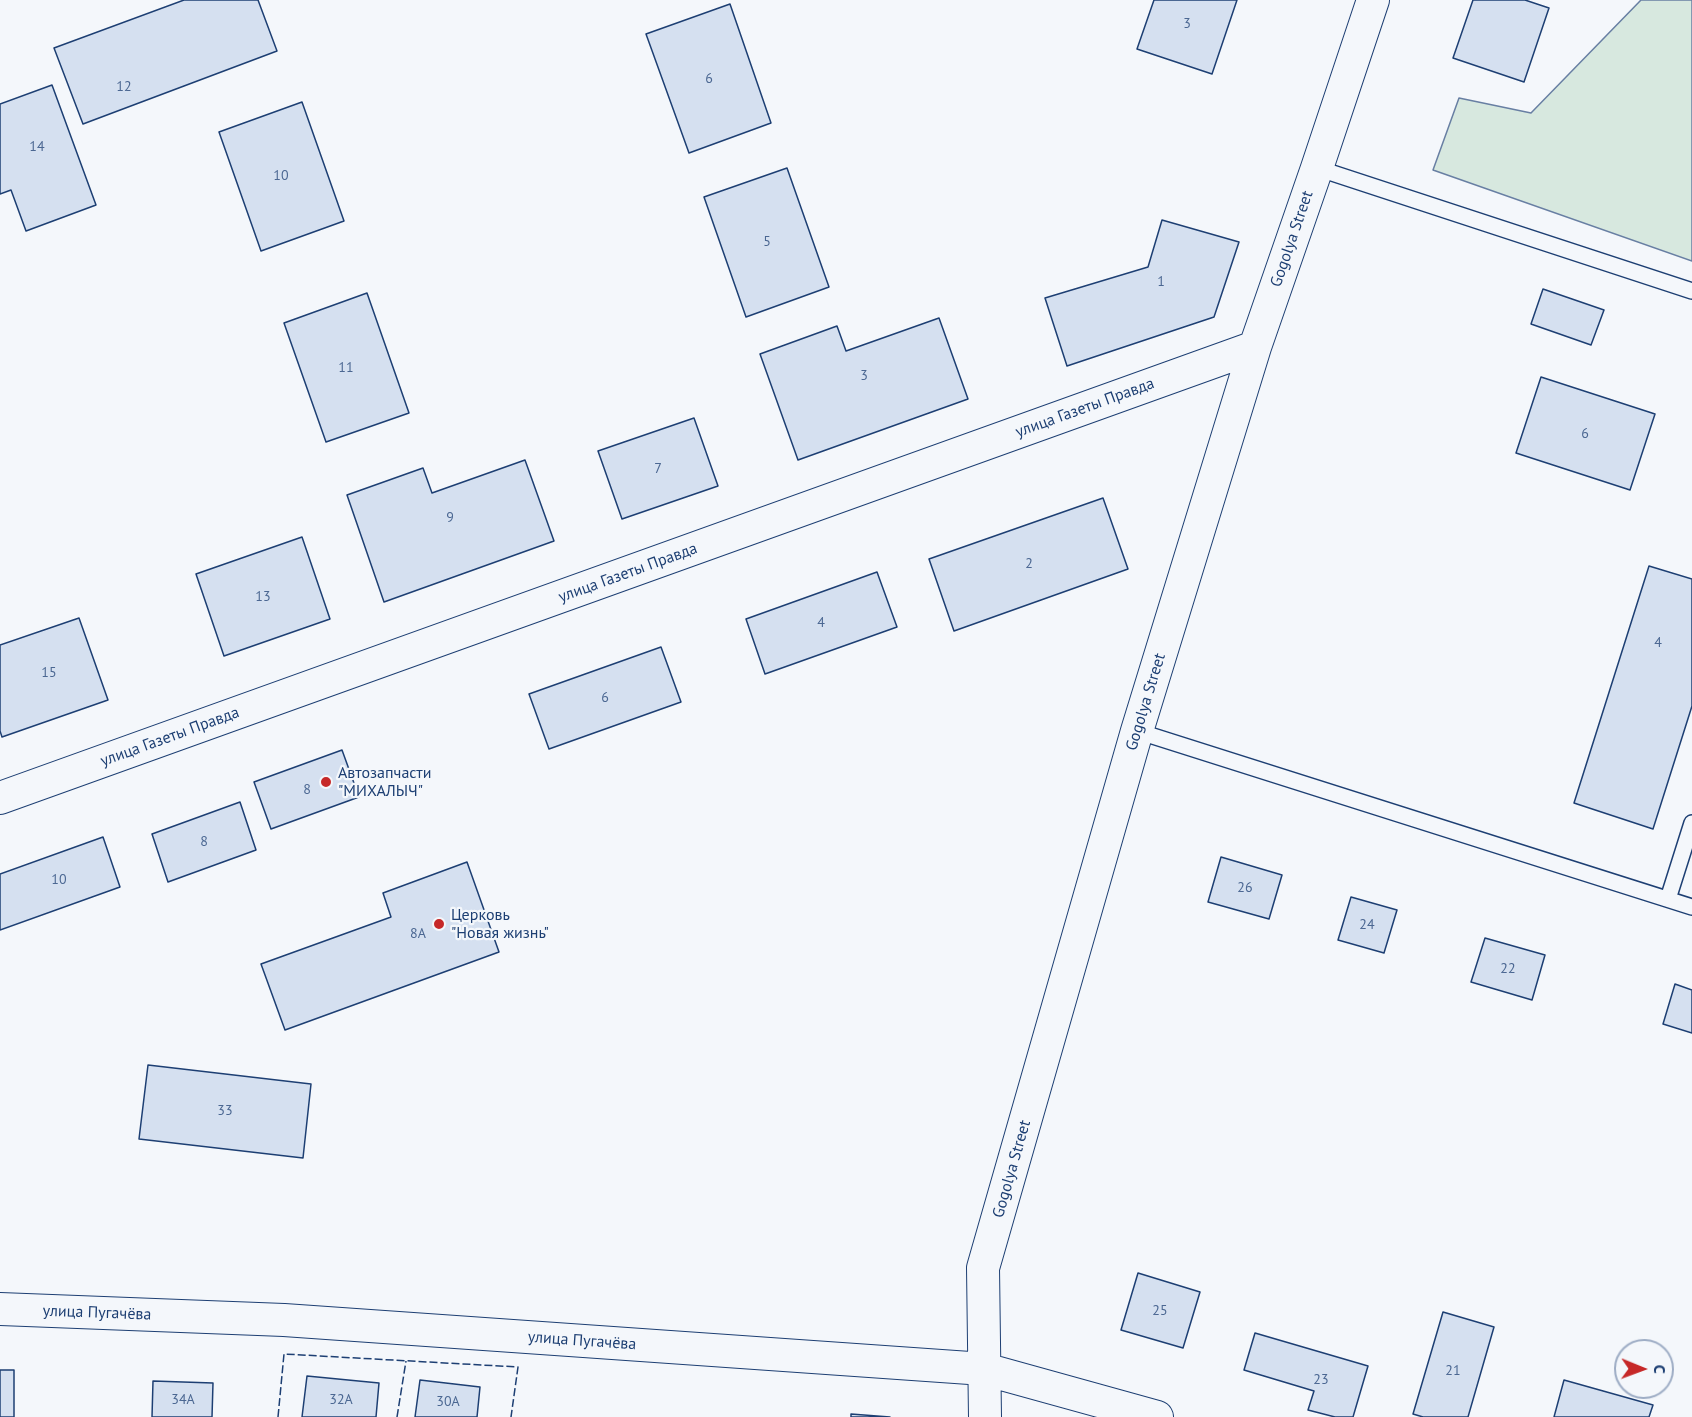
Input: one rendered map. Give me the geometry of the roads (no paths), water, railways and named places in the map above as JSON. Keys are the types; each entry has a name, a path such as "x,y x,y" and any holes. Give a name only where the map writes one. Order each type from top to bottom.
{"street":[{"name":"Gogolya Street","path":"985,1417 983,1268 1137,731 1255,347 1373,0"},
{"name":"улица Газеты Правда","path":"0,798 1255,347"},
{"name":"улица Пугачёва","path":"0,1309 284,1320 984,1369 1157,1417"}],"lane":[{"path":"1317,168 1692,291"},
{"path":"1137,731 1692,907"},
{"path":"1668,899 1692,823"}],"place":[{"name":"Автозапчасти \"МИХАЛЫЧ\"","path":"326,782"},
{"name":"Церковь \"Новая жизнь\"","path":"439,924"}]}
